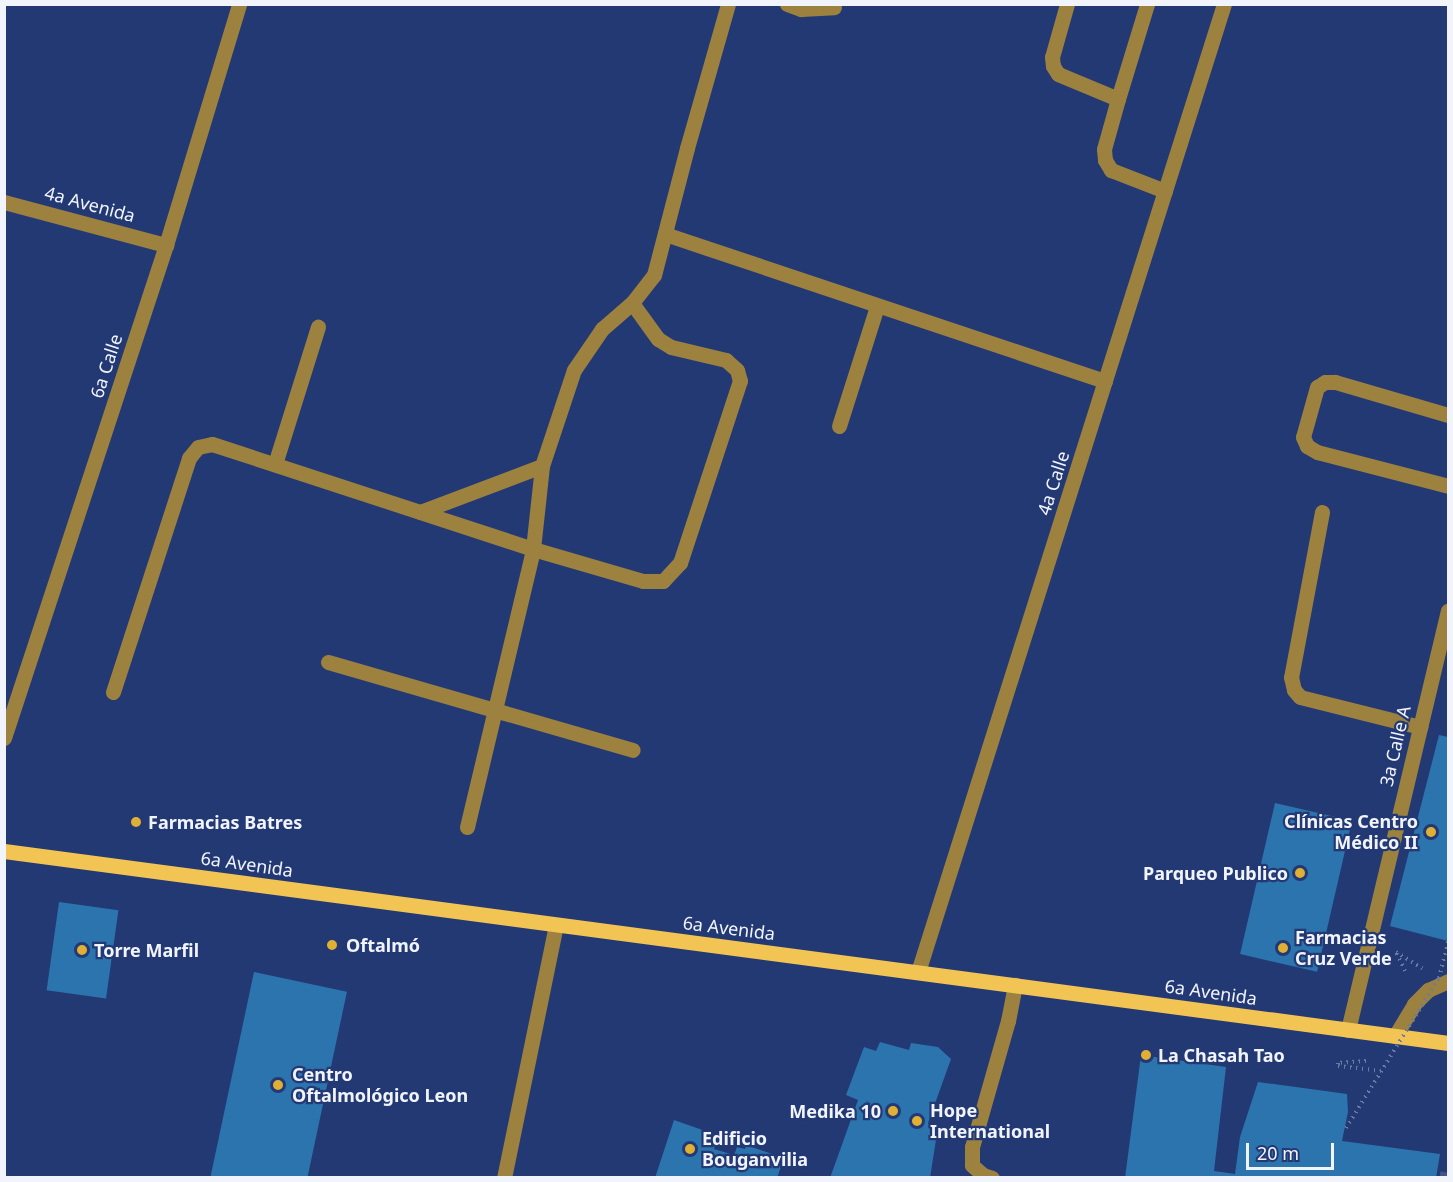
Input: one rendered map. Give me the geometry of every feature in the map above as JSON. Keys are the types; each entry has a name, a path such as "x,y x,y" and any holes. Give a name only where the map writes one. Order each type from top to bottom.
{"main road":[{"name":"6a Avenida","path":"4,851 1449,1043"}],"street":[{"name":"6a Calle","path":"4,738 166,245 239,4"},
{"path":"467,826 533,549 542,466 574,370 602,329 632,303 654,275 728,4"},
{"path":"787,4 801,9 834,7"},
{"path":"1067,4 1052,57 1053,66 1058,74 1118,99"},
{"path":"1147,4 1104,149 1105,160 1111,170 1165,191"},
{"name":"4a Calle","path":"918,972 1224,4"},
{"name":"4a Avenida","path":"4,202 166,245"},
{"path":"665,234 1105,381"},
{"path":"113,692 189,458 198,447 212,444 533,549 643,581 663,581 680,563 740,381 736,370 726,360 671,347 658,339 632,303"},
{"path":"839,426 876,306"},
{"path":"275,464 318,327"},
{"path":"1449,415 1335,382 1325,382 1317,387 1303,437 1307,446 1317,453 1449,486"},
{"path":"420,512 542,466"},
{"path":"1322,512 1291,677 1294,690 1300,697 1419,727"},
{"name":"3a Calle A","path":"1348,1030 1419,727 1449,611"},
{"path":"328,662 633,750"},
{"path":"504,1178 556,926"},
{"path":"1395,1036 1414,1004 1428,990 1449,981"},
{"path":"992,1178 983,1175 972,1165 972,1147 1008,1021 1015,985"}],"path":[{"path":"1346,1128 1439,978 1448,941"},
{"path":"1405,971 1395,955 1396,952 1419,966"},
{"path":"1366,1061 1338,1064 1338,1067 1382,1071"}],"building":[{"name":"Clínicas Centro Médico II","path":"1439,735 1448,737 1448,941 1390,926"},
{"name":"Parqueo Publico","path":"1275,803 1352,821 1317,972 1240,954"},
{"name":"Torre Marfil","path":"59,902 118,910 106,998 47,990"},
{"name":"Centro Oftalmológico Leon","path":"254,972 347,992 307,1178 210,1178"},
{"name":"Medika 10","path":"880,1042 909,1050 911,1043 938,1047 951,1059 928,1123 938,1127 930,1178 830,1178 858,1100 846,1095 864,1047 876,1051"},
{"path":"1141,1055 1226,1067 1214,1171 1235,1174 1240,1137 1258,1082 1347,1094 1348,1112 1342,1141 1440,1154 1436,1178 1125,1178"},
{"name":"Edificio Bouganvilia","path":"674,1120 711,1133 710,1136 717,1139 714,1149 734,1155 737,1147 745,1149 746,1145 784,1158 777,1178 655,1178"}],"tunnel":[{"path":"1447,1178 1448,1172"}],"place":[{"name":"Farmacias Batres","path":"136,822"},
{"name":"Clínicas Centro Médico II","path":"1431,832"},
{"name":"Parqueo Publico","path":"1300,873"},
{"name":"Oftalmó","path":"332,945"},
{"name":"Farmacias Cruz Verde","path":"1283,948"},
{"name":"Torre Marfil","path":"82,950"},
{"name":"La Chasah Tao","path":"1146,1055"},
{"name":"Centro Oftalmológico Leon","path":"278,1085"},
{"name":"Medika 10","path":"893,1111"},
{"name":"Hope International","path":"917,1121"},
{"name":"Edificio Bouganvilia","path":"690,1149"}]}
